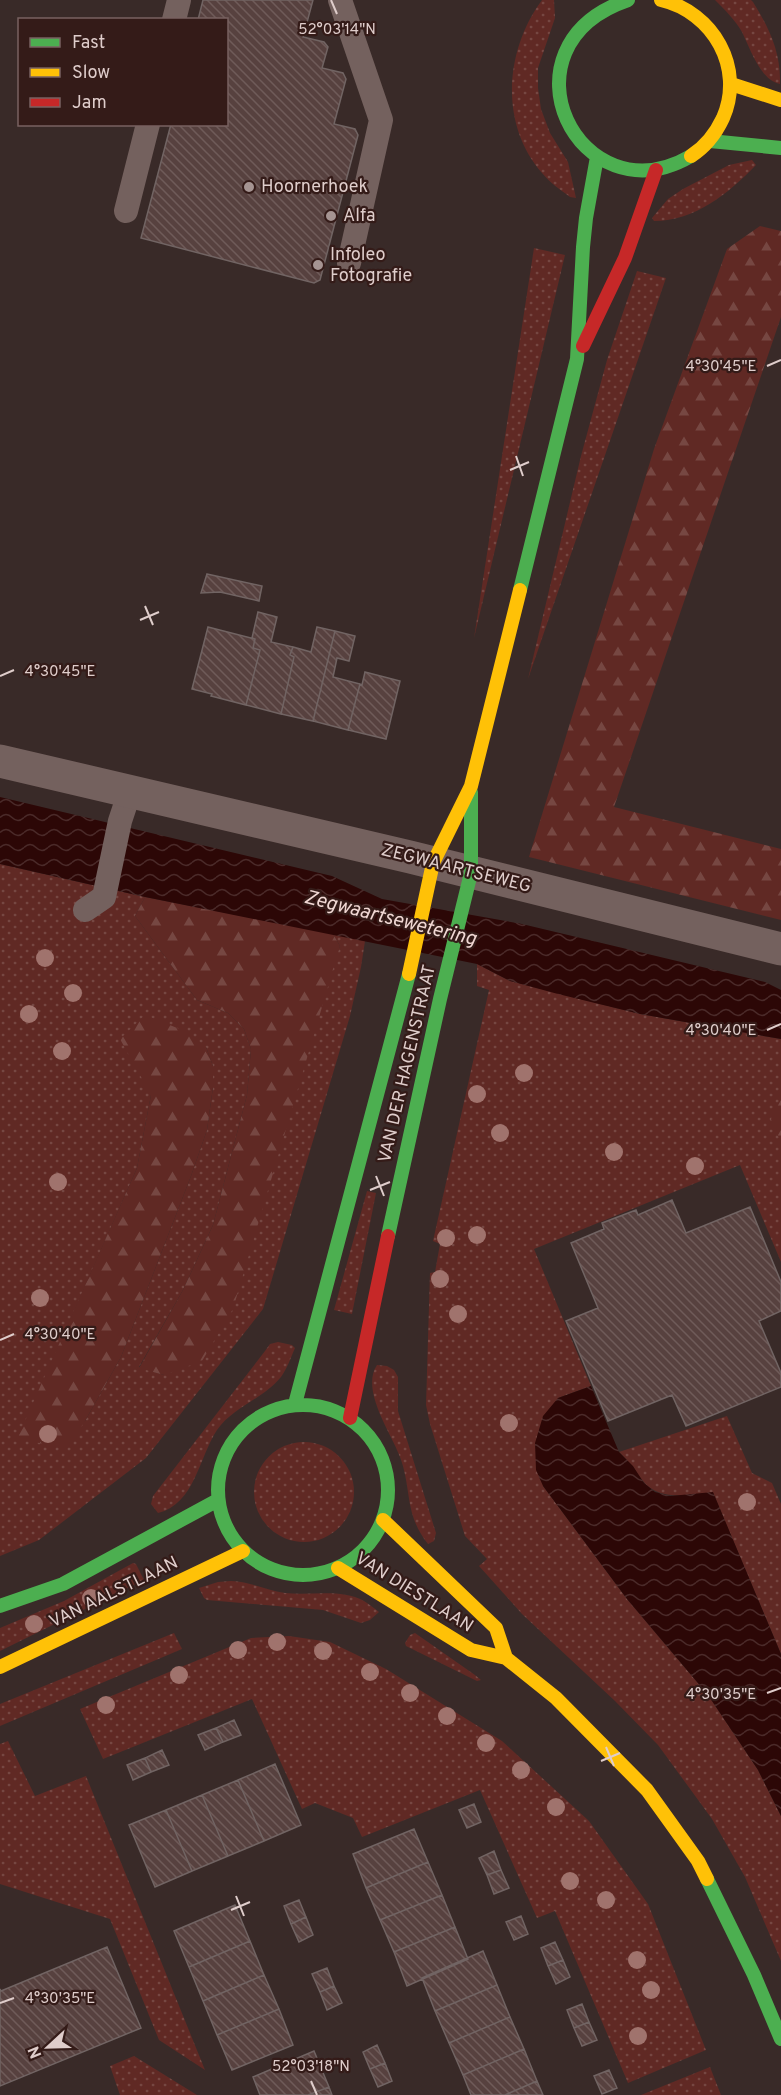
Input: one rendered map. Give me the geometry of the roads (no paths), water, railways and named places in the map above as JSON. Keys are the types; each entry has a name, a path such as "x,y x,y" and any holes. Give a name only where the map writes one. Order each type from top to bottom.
{"street":[{"path":"628,0 588,14 569,43 559,74 558,90 561,106 570,128 585,147 597,157 626,169 656,170 671,167 686,160 710,141 725,114 730,100 731,84 724,52 707,25 681,6 662,0"},
{"path":"731,84 781,100"},
{"path":"710,141 781,148"},
{"name":"VAN DER HAGENSTRAAT","path":"295,1404 405,991 429,876 471,786 577,359 584,237 597,157"},
{"name":"VAN DER HAGENSTRAAT","path":"577,359 626,258 656,170"},
{"name":"ZEGWAARTSEWEG","path":"0,761 125,806 429,876 781,949"},
{"name":"VAN DER HAGENSTRAAT","path":"350,1418 367,1329 440,999 469,883 471,786"},
{"path":"295,1404 324,1407 350,1418 367,1434 380,1453 387,1475 388,1497 383,1520 375,1535 353,1559 338,1568 319,1574 299,1575 278,1572 259,1563 243,1551 231,1536 222,1519 218,1500 218,1478 225,1456 236,1436 253,1421 273,1410 295,1404"},
{"name":"VAN AALSTLAAN","path":"0,1606 63,1584 218,1500"},
{"name":"VAN DIESTLAAN","path":"383,1520 496,1628 506,1658"},
{"name":"VAN AALSTLAAN","path":"0,1667 243,1551"},
{"name":"VAN DIESTLAAN","path":"338,1568 471,1650 506,1658 556,1698 647,1790 699,1861 754,1975 781,2039"}],"lane":[{"path":"174,18 179,0"},
{"path":"340,0 381,120 349,263"},
{"path":"126,211 147,126"},
{"path":"94,904 125,806"}],"water":[{"name":"Zegwaartsewetering","path":"0,797 332,876 382,899 522,924 765,982 781,990 781,1039 640,1014 558,994 510,981 477,964 145,897 0,864"},
{"path":"591,1386 619,1452 633,1466 644,1483 655,1492 670,1496 713,1492 781,1654 781,1816 758,1770 708,1695 627,1599 543,1486 536,1470 535,1443 543,1416 558,1398"}],"place":[{"name":"Hoornerhoek","path":"249,187"},
{"name":"Alfa","path":"331,216"},
{"name":"Infoleo Fotografie","path":"318,265"}]}
